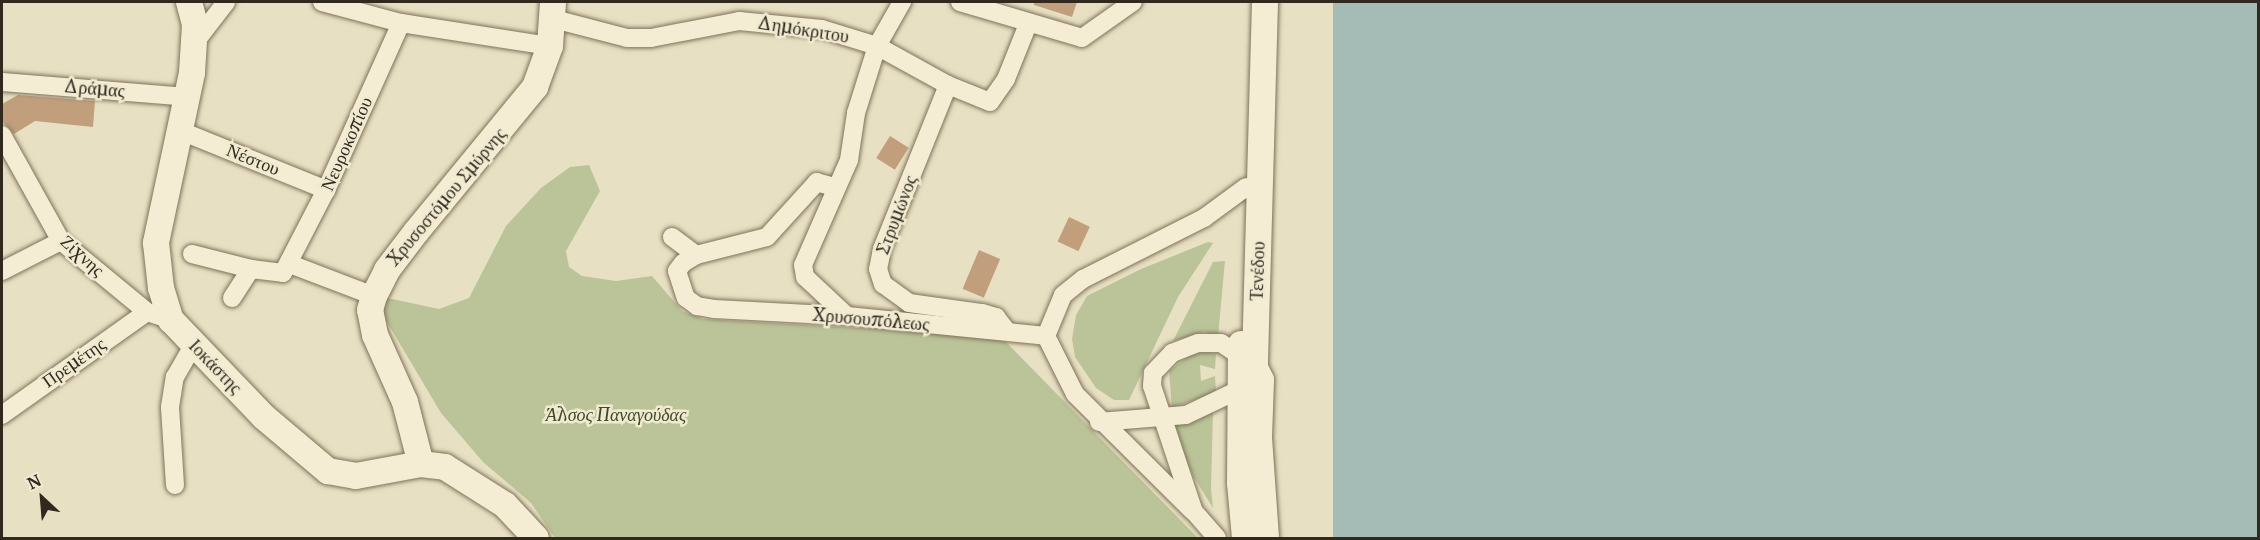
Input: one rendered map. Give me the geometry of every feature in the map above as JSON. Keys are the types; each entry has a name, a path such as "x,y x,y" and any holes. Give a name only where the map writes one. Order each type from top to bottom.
{"street":[{"name":"Ιοκάστης","path":"189,2 196,41 181,131 168,176 156,243 161,288 171,321 193,346 301,452 328,471 356,476 421,464 445,466 462,474 505,504 536,538"},
{"path":"196,41 226,2"},
{"path":"322,2 401,23 550,46"},
{"path":"847,316 805,277 803,265 834,187 849,160 856,113 877,46 902,2"},
{"path":"960,2 1028,24 1082,38 1133,2"},
{"name":"Τενέδου","path":"1250,2 1246,187 1249,373 1259,438 1266,538"},
{"name":"Τενέδου","path":"1245,538 1240,483 1249,373 1265,2"},
{"name":"Δημόκριτου","path":"554,10 643,38 730,22 785,24 822,29 877,46 948,85 982,100 996,98 1028,24"},
{"name":"Χρυσοστόμου Σμύρνης","path":"421,464 409,413 375,335 370,310 374,296 387,270 416,232 494,141 535,87 550,46 554,10"},
{"name":"Νευροκοπίου","path":"290,264 401,23"},
{"name":"Δράμας","path":"2,82 187,97"},
{"name":"Στρυμώνος","path":"948,85 882,249 878,270 887,289 909,303 996,317 1007,331"},
{"name":"Νέστου","path":"181,131 326,190"},
{"name":"Ζίχνης","path":"2,135 61,241 147,312 171,321"},
{"path":"672,237 696,255 767,237 817,182 834,187"},
{"path":"1217,538 1194,512 1099,422 1075,394 1046,336 1063,296 1083,279 1204,218 1246,187"},
{"path":"2,271 61,241"},
{"path":"192,254 251,269 282,273 290,264 374,296"},
{"name":"Χρυσουπόλεως","path":"696,255 677,271 686,298 697,306 847,316 1046,336"},
{"path":"232,298 251,269"},
{"name":"Πρεμέτης","path":"2,415 147,312"},
{"path":"1099,422 1163,418 1186,415 1249,373 1210,342 1184,347 1161,361 1153,373 1152,386 1163,418 1194,512"},
{"path":"176,485 170,407 175,377 193,346"}],"green space":[{"name":"Άλσος Παναγούδας","path":"589,165 600,191 566,251 569,267 582,276 616,281 652,276 682,311 703,319 1000,336 1198,538 555,538 531,503 483,462 441,413 381,312 383,297 439,309 469,298 506,226 541,188 570,167"},
{"path":"1208,242 1213,243 1178,297 1129,400 1114,400 1096,388 1075,357 1072,339 1076,315 1087,296 1141,269"},
{"path":"1225,261 1218,336 1204,332 1173,341 1213,262"},
{"path":"1205,352 1216,354 1215,369 1200,365 1201,381 1215,376 1216,392 1172,408 1169,371 1190,355"},
{"path":"1213,412 1211,488 1213,508 1192,474 1169,423 1193,422"}],"water":[{"path":"1333,2 2258,2 2258,538 1333,538"}],"building":[{"path":"1034,2 1077,2 1072,17 1034,5"},
{"path":"18,95 95,101 93,127 35,121 14,134 2,121 2,104"},
{"path":"890,136 909,148 895,170 876,158"},
{"path":"1069,217 1090,227 1078,251 1058,241"},
{"path":"979,250 1000,259 984,298 963,289"}]}
